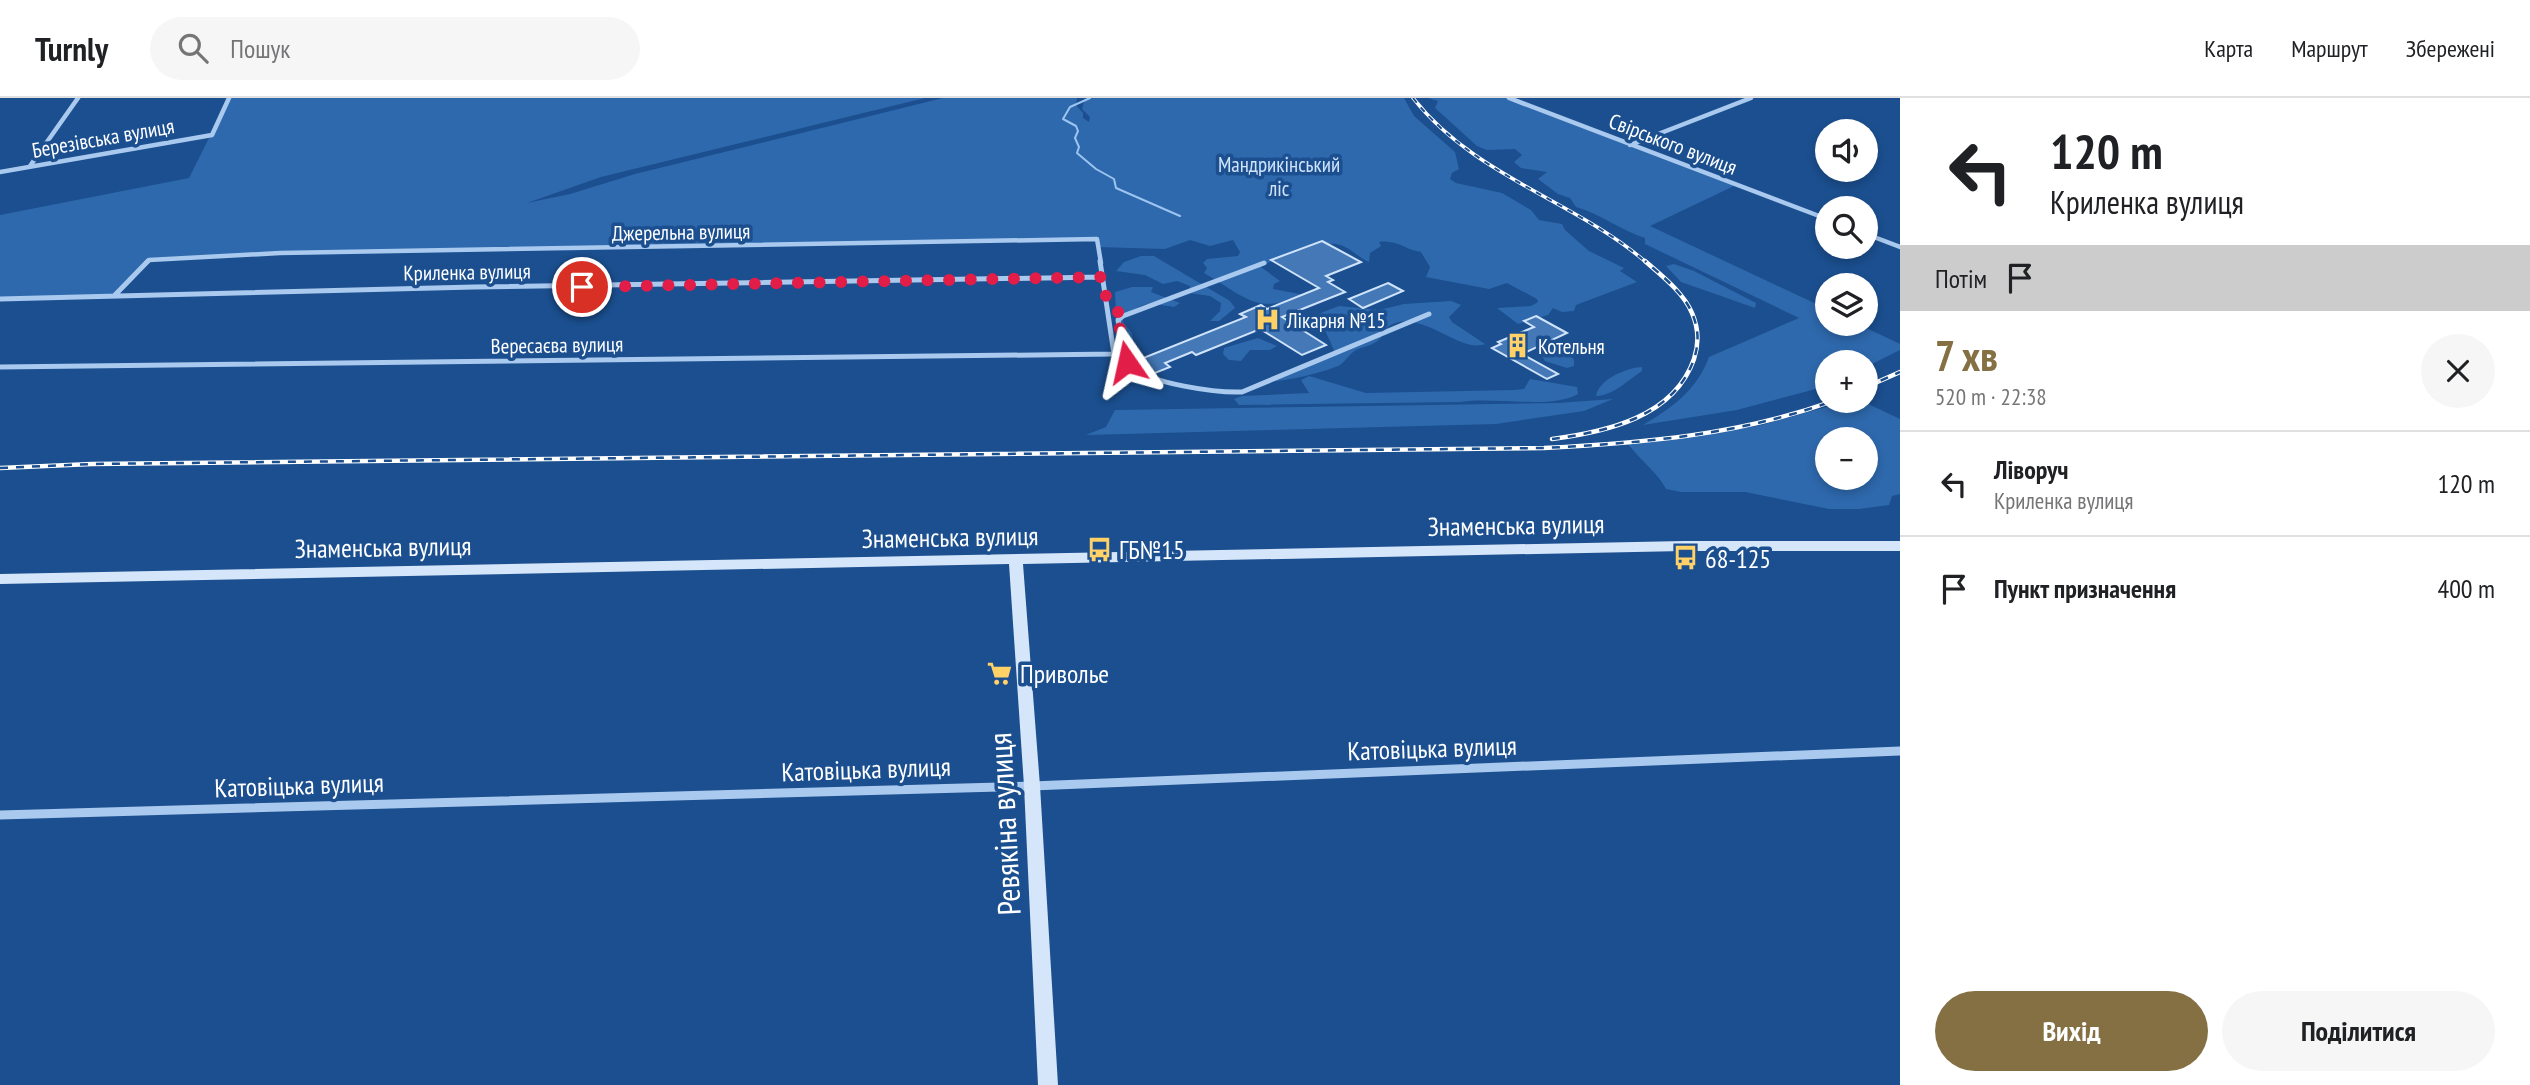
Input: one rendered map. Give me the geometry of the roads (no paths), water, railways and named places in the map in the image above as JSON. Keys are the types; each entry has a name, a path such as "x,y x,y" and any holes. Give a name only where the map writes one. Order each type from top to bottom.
{"main road":[{"name":"Знаменська вулиця","path":"0,579 1670,546 1900,546"},
{"name":"Ревякіна вулиця","path":"1016,560 1032,786 1048,1085"}],"street":[{"path":"30,166 78,98"},
{"name":"Березівська вулиця","path":"0,172 212,135 229,98"},
{"name":"Свірського вулиця","path":"1509,98 1815,214"},
{"path":"1630,145 1751,98"},
{"name":"Джерельна вулиця","path":"114,296 149,260 280,253 1097,239 1114,354"},
{"path":"1878,239 1900,247"},
{"path":"1264,263 1118,320 1127,362 1133,370 1145,376 1225,393 1242,392 1429,314"},
{"name":"Криленка вулиця","path":"0,299 474,287 1103,277"},
{"path":"1107,303 1123,316"},
{"name":"Вересаєва вулиця","path":"0,367 1114,354"},
{"name":"Катовіцька вулиця","path":"0,815 1032,786 1900,751"}],"waterway":[{"path":"1090,98 1070,107 1063,119 1076,126 1078,131 1075,138 1079,147 1077,153 1096,169 1114,179 1116,188 1180,216"}],"railway":[{"path":"1413,98 1438,125 1465,148 1619,241 1647,263"},
{"path":"1552,439 1594,432 1636,418 1655,408 1671,395 1684,379 1697,348 1698,336 1694,319 1678,291 1645,261"},
{"path":"1878,382 1900,372"},
{"path":"0,468 92,464 1544,448 1690,435 1762,422 1815,407"}],"place":[{"name":"Лікарня №15","path":"1267,320"},
{"name":"Котельня","path":"1518,346"},
{"name":"ГБ№15","path":"1099,549"},
{"name":"68-125","path":"1685,558"},
{"name":"Приволье","path":"1000,673"}],"park label":[{"name":"Мандрикінський ліс","path":"1279,176"}]}
